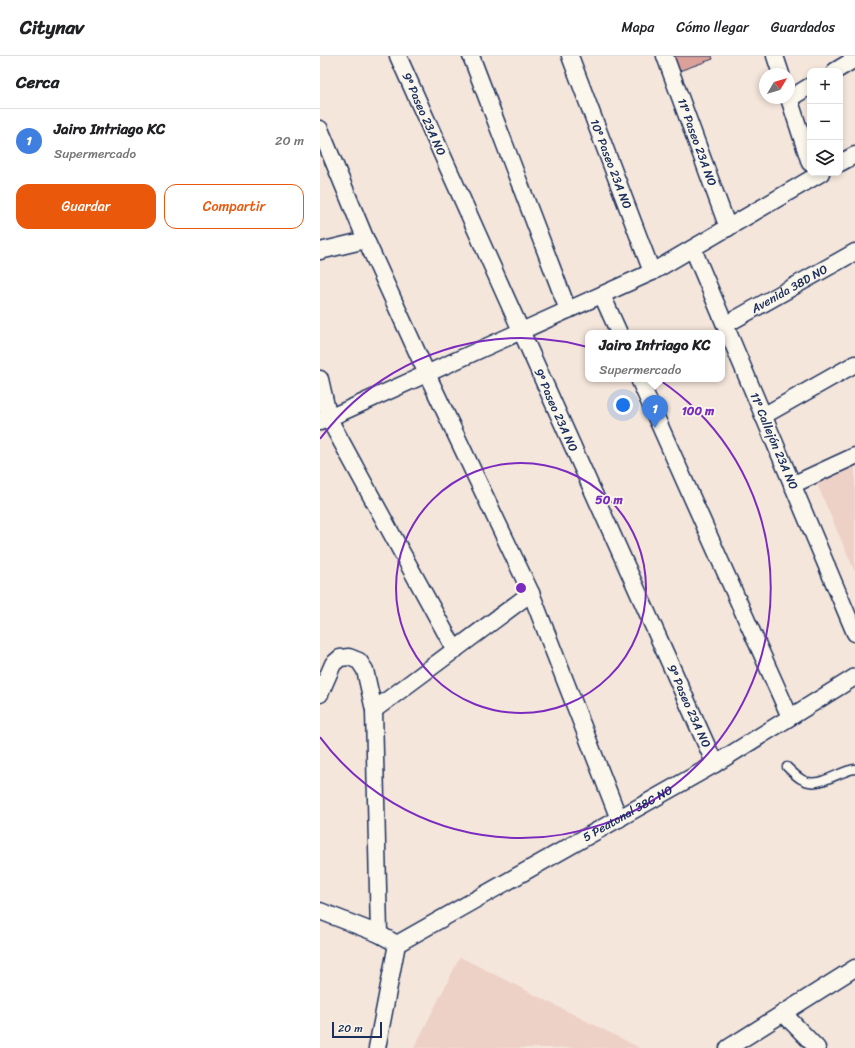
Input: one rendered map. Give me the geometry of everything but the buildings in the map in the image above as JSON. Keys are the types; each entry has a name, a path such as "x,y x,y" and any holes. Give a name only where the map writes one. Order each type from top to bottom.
{"street":[{"name":"9º Paseo 23A NO","path":"398,56 715,764"},
{"path":"471,56 568,310"},
{"name":"10º Paseo 23A NO","path":"570,56 652,272"},
{"name":"11º Paseo 23A NO","path":"665,56 728,228"},
{"path":"775,56 779,68"},
{"path":"840,68 855,59"},
{"path":"795,95 807,88"},
{"path":"791,104 807,149"},
{"path":"320,129 326,165 366,240 427,374 531,593 619,819"},
{"path":"843,161 855,155"},
{"path":"324,421 652,272 728,228 807,176"},
{"path":"320,251 366,240"},
{"name":"11º Callejón 23A NO","path":"692,249 855,633"},
{"name":"Avenida 38D NO","path":"725,325 855,252"},
{"path":"602,295 618,330"},
{"path":"763,416 855,364"},
{"path":"320,380 324,421 455,650"},
{"path":"640,382 790,717"},
{"path":"792,485 855,456"},
{"path":"374,710 531,593"},
{"path":"320,694 333,664 340,658 349,657 359,661 365,670 374,710 379,934"},
{"name":"5 Peatonal 38C NO","path":"397,944 715,764 855,677"},
{"path":"320,911 379,934 397,944 377,1048"},
{"path":"728,1048 854,971"},
{"path":"783,1013 817,1048"}],"lane":[{"path":"787,767 802,780 811,782 820,782 855,769"}],"shaded area":[{"path":"855,463 855,572 816,482"},
{"path":"460,957 640,1048 414,1048"}],"place":[{"name":"Jairo Intriago KC","path":"655,428"}]}
